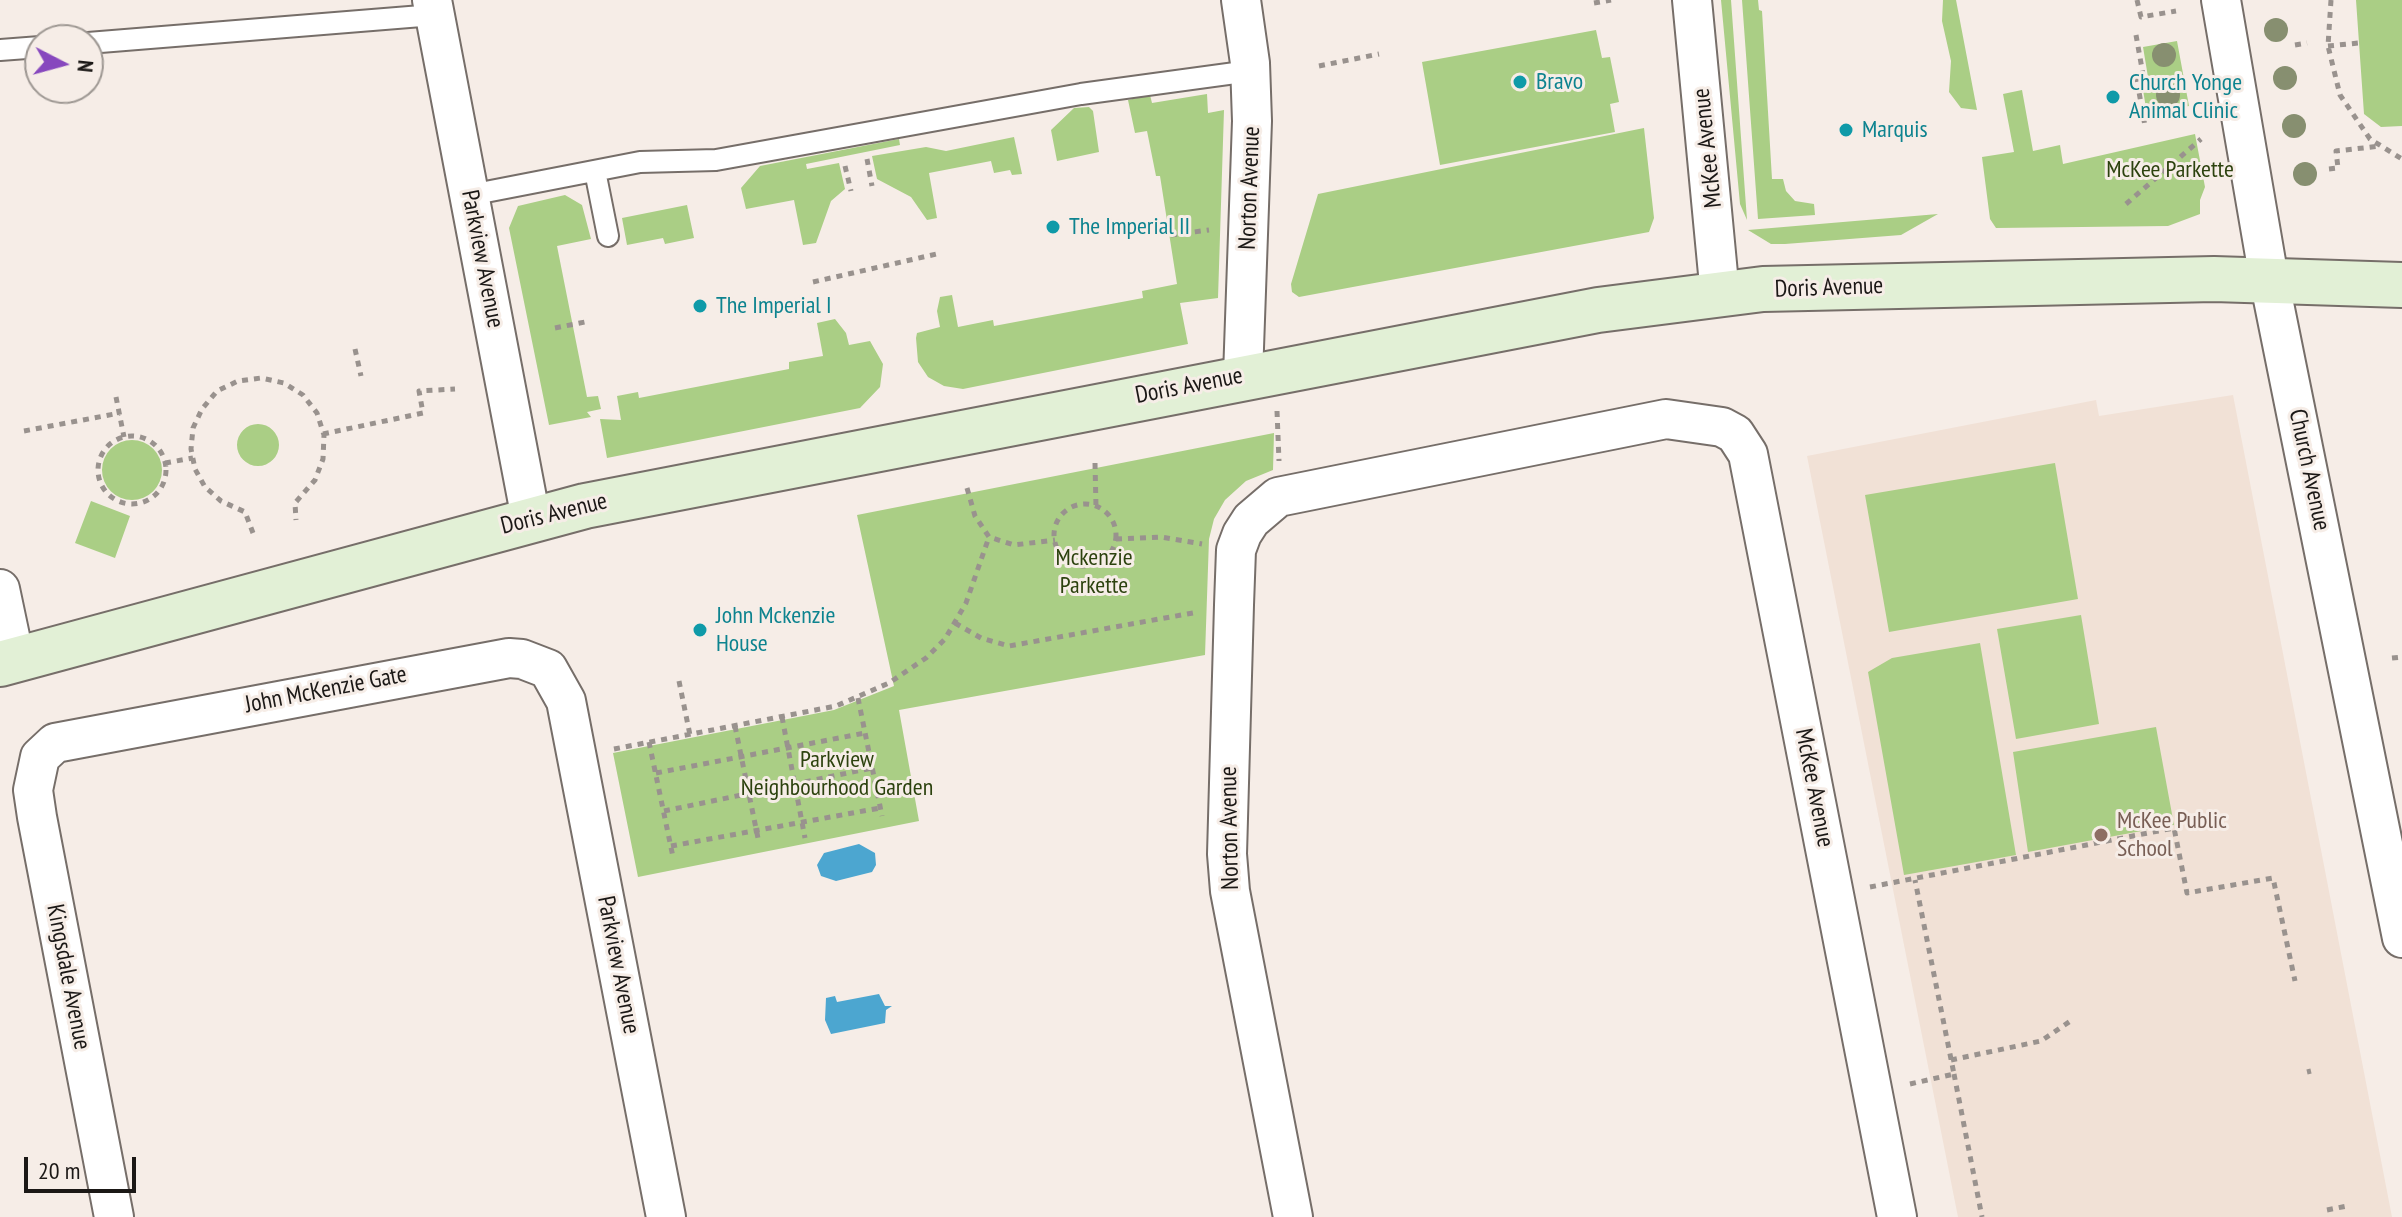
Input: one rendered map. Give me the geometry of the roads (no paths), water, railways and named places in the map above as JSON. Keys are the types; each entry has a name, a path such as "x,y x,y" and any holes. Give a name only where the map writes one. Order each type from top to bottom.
{"street":[{"name":"Norton Avenue","path":"1241,0 1250,71 1252,138 1243,376"},
{"name":"McKee Avenue","path":"1692,0 1720,295"},
{"name":"Church Avenue","path":"2221,0 2269,279 2402,938"},
{"name":"Parkview Avenue","path":"433,7 531,519"},
{"name":"Doris Avenue","path":"7,662 531,519 650,491 1515,324 1763,289 2269,279 2402,285"},
{"name":"Norton Avenue","path":"1293,1217 1230,891 1226,819 1236,550 1251,520 1278,483 1666,419"},
{"name":"McKee Avenue","path":"1666,419 1722,427 1735,434 1748,454 1897,1217"},
{"path":"0,589 7,662"},
{"name":"John McKenzie Gate","path":"55,743 494,658 522,659 548,669 562,689 569,713"},
{"name":"Parkview Avenue","path":"569,713 666,1217"},
{"name":"Kingsdale Avenue","path":"55,743 45,751 36,767 35,804 114,1217"}],"lane":[{"path":"104,41 433,7"},
{"path":"0,50 24,48"},
{"path":"470,195 640,162 716,160 1081,94 1250,71"},
{"path":"595,171 608,236"}],"water":[{"path":"859,844 875,853 876,865 872,872 836,881 821,876 817,865 824,853"},
{"path":"879,994 885,1006 892,1006 886,1010 885,1023 831,1034 825,1020 826,998 835,996 837,1002"}],"place":[{"name":"Bravo","path":"1520,82"},
{"name":"Church Yonge Animal Clinic","path":"2113,97"},
{"name":"Marquis","path":"1846,130"},
{"name":"The Imperial II","path":"1053,227"},
{"name":"The Imperial I","path":"700,306"},
{"name":"John Mckenzie House","path":"700,630"},
{"name":"McKee Public School","path":"2101,835"}],"park label":[{"name":"McKee Parkette","path":"2170,170"},
{"name":"Mckenzie Parkette","path":"1094,572"},
{"name":"Parkview Neighbourhood Garden","path":"837,774"}]}
